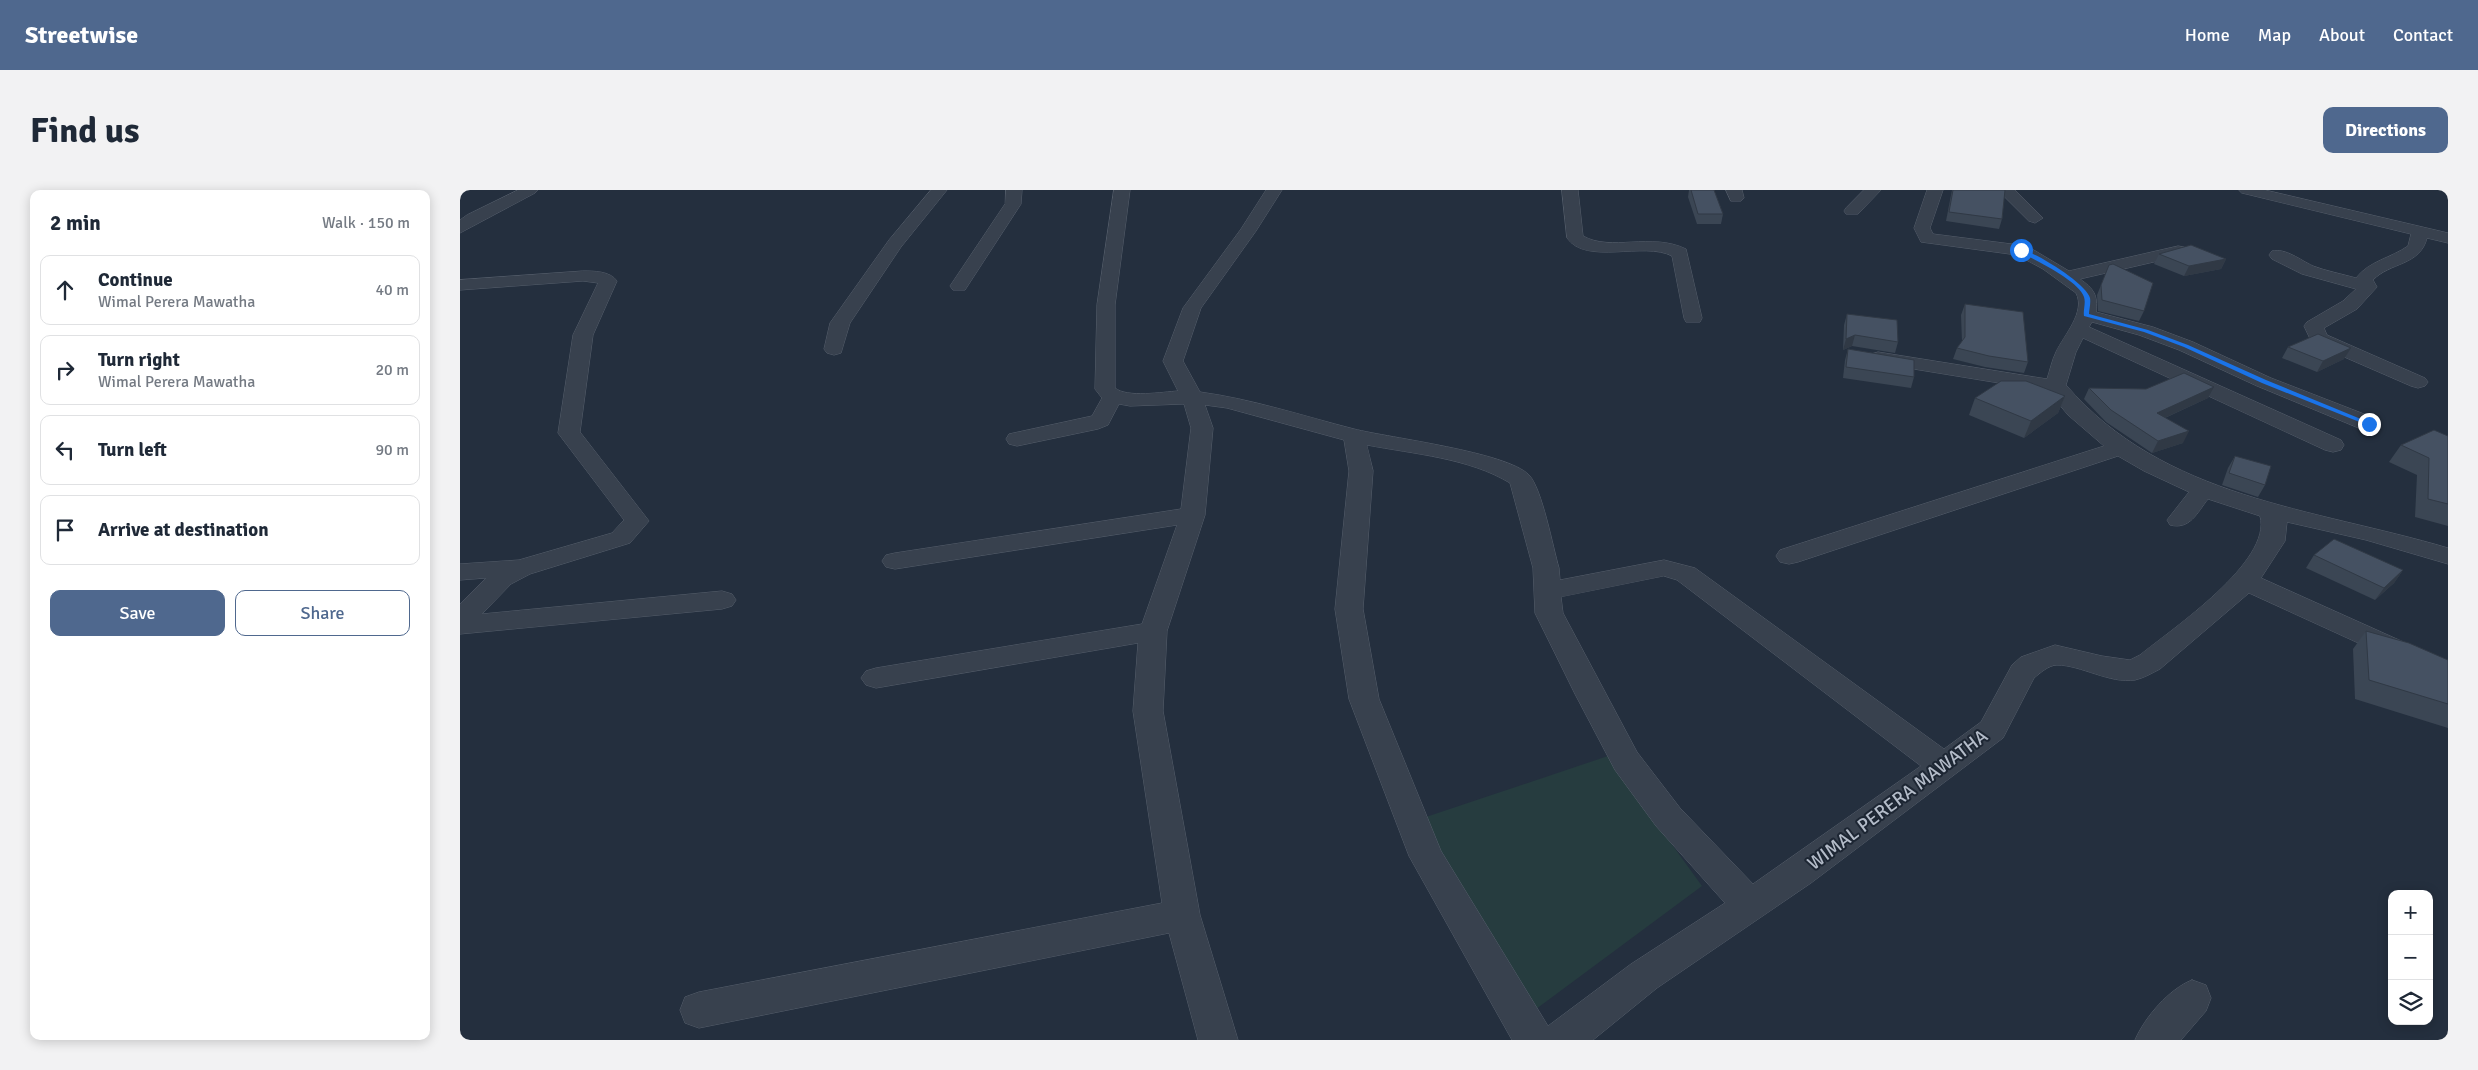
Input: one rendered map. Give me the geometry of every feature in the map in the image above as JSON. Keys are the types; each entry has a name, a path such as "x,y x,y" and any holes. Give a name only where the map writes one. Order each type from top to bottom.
{"street":[{"path":"460,228 473,218 530,190"},
{"path":"834,349 840,323 895,244 939,190"},
{"path":"959,286 1013,204 1014,190"},
{"path":"1122,190 1106,305 1105,389 1113,397 1130,400 1192,397 1228,402 1354,436 1458,458 1500,470 1519,479 1525,490 1546,568 1549,613 1626,760 1668,817 1749,904"},
{"path":"1218,1040 1182,915 1148,711 1153,631 1192,515 1202,428 1192,397 1173,361 1192,308 1248,231 1274,190"},
{"path":"1570,190 1575,238 1582,244 1595,246 1664,247 1680,253 1693,318"},
{"path":"1852,211 1873,190"},
{"path":"1934,190 1922,228 1927,238 2016,249 2049,265 2083,290 2088,299 2082,322 2066,352 2055,386"},
{"path":"2006,190 2035,218"},
{"path":"2247,190 2448,238"},
{"path":"2356,235 2372,220"},
{"path":"2368,287 2364,279 2374,269 2401,259 2416,248 2420,231"},
{"path":"2067,277 2178,251"},
{"path":"2278,255 2308,270 2368,287"},
{"path":"460,286 583,276 597,277 608,281 583,334 570,433 636,522 621,538 521,568 502,578 460,620"},
{"path":"2368,287 2350,305 2314,326 2320,340 2418,382"},
{"path":"2082,322 2146,331 2186,346 2264,382 2369,424"},
{"path":"2082,322 2157,364 2250,410 2334,446"},
{"path":"1862,356 2055,386 2072,409 2119,448 2203,490 2271,511 2374,534 2448,556"},
{"path":"1017,439 1090,424 1100,420 1113,397"},
{"path":"1354,436 1361,471 1349,609 1364,698 1426,856 1534,1040"},
{"path":"1789,556 2119,448"},
{"path":"2179,520 2203,490"},
{"name":"WIMAL PERERA MAWATHA","path":"1562,1040 1644,976 1799,872 1992,730 2022,672 2031,664 2055,655 2102,666 2133,670 2150,662 2246,581 2272,541 2275,524 2271,511"},
{"path":"895,561 1192,515"},
{"path":"460,572 521,568"},
{"path":"1548,591 1625,574 1664,568 1686,574 1944,766"},
{"path":"2246,581 2448,674"},
{"path":"460,625 722,600"},
{"path":"876,678 1153,631"},
{"path":"699,1010 1182,915"},
{"path":"2155,1040 2192,998"}],"green space":[{"path":"1608,756 1702,886 1528,1015 1414,821"}],"building":[{"path":"1691,190 1714,190 1723,214 1698,214"},
{"path":"1953,190 2005,190 2002,219 1949,212"},
{"path":"2191,245 2226,259 2189,266 2159,254"},
{"path":"2113,264 2153,283 2144,311 2102,300 2101,285 2109,265"},
{"path":"1965,304 2023,312 2028,362 1989,356 1957,348 1965,337"},
{"path":"1847,314 1897,320 1898,342 1855,335 1846,339"},
{"path":"2318,334 2351,348 2323,361 2288,347"},
{"path":"1848,349 1914,360 1914,377 1846,367"},
{"path":"2184,373 2214,387 2157,413 2189,431 2158,441 2111,410 2089,388 2146,389"},
{"path":"2001,381 2026,381 2065,396 2031,421 1975,398"},
{"path":"2434,430 2448,436 2448,504 2428,499 2429,458 2401,445"},
{"path":"2235,456 2271,466 2265,485 2229,473"},
{"path":"2334,539 2403,570 2384,588 2314,555"},
{"path":"2366,631 2409,643 2448,660 2448,704 2369,680"}],"route":[{"path":"2021,250 2049,265 2083,290 2088,299 2086,315 2146,331 2186,346 2264,382 2369,424"}]}
